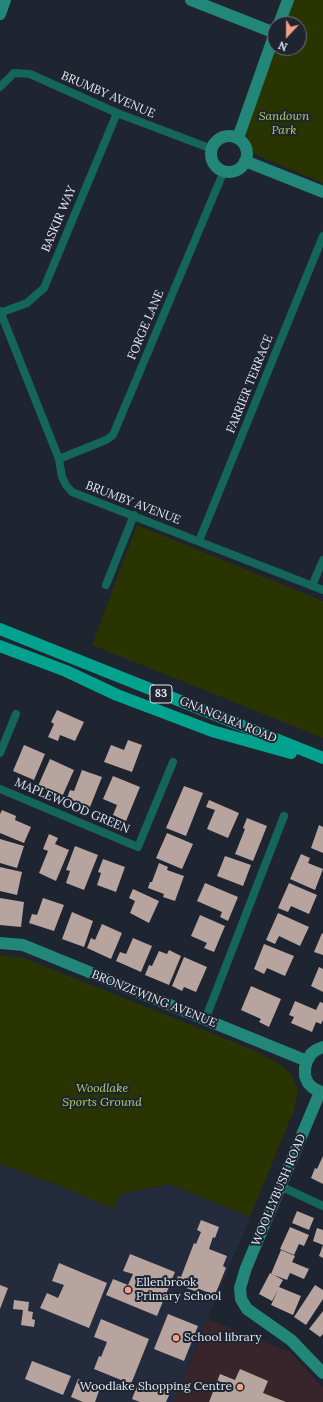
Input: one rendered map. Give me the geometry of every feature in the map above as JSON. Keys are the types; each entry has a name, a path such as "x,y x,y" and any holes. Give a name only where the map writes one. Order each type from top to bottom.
{"main road":[{"name":"GNANGARA ROAD","path":"0,629 323,760"},
{"name":"GNANGARA ROAD","path":"0,646 66,671 117,695 212,731 323,760"}],"street":[{"path":"0,14 5,0"},
{"path":"191,0 267,30"},
{"path":"282,16 288,0"},
{"path":"238,138 267,56"},
{"name":"BRUMBY AVENUE","path":"0,87 14,73 30,74 117,113 212,149"},
{"name":"BASKIR WAY","path":"0,312 27,302 44,288 117,113"},
{"path":"227,136 238,138 242,142 246,151 245,161 242,166 234,171 224,171 215,165 211,155 212,149 214,144 222,138 227,136"},
{"path":"245,161 323,192"},
{"name":"FORGE LANE","path":"59,459 106,440 113,435 224,171"},
{"name":"FARRIER TERRACE","path":"199,541 323,236"},
{"name":"BRUMBY AVENUE","path":"0,312 59,459 62,477 72,492 323,590"},
{"path":"106,585 134,515"},
{"path":"312,586 323,560"},
{"path":"0,753 16,714"},
{"name":"MAPLEWOOD GREEN","path":"0,789 138,847 173,762"},
{"path":"205,1020 284,816"},
{"name":"BRONZEWING AVENUE","path":"0,943 23,945 307,1061"},
{"path":"322,1093 308,1083 305,1076 305,1068 311,1054 323,1047"},
{"name":"WOOLLYBUSH ROAD","path":"322,1093 280,1186 246,1268 240,1288 241,1299 247,1309 291,1340 323,1373"},
{"path":"280,1186 323,1206"}],"shaded area":[{"name":"Ellenbrook Primary School","path":"0,1164 62,1187 113,1209 120,1194 169,1184 250,1217 173,1402 0,1402"},
{"path":"208,1319 290,1352 323,1388 323,1402 173,1402"}],"green space":[{"name":"Sandown Park","path":"294,0 323,0 323,183 254,154 242,124 272,56 307,56 307,16 287,16"},
{"path":"137,525 323,601 323,738 92,645"},
{"name":"Woodlake Sports Ground","path":"0,955 24,958 256,1051 281,1065 292,1075 298,1090 294,1110 250,1217 169,1184 120,1194 114,1209 62,1187 0,1164"}],"building":[{"path":"57,710 84,722 75,741 60,735 58,741 48,737 54,724 51,722"},
{"path":"128,740 142,745 132,772 104,762 111,745 124,750"},
{"path":"24,745 45,754 34,780 13,771"},
{"path":"50,759 74,770 62,797 38,786"},
{"path":"82,770 102,777 90,807 67,798 70,790 74,791"},
{"path":"113,776 140,787 126,821 113,815 117,805 103,799"},
{"path":"184,786 203,793 186,836 166,828"},
{"path":"209,800 239,813 228,838 207,829 215,810 206,807"},
{"path":"2,810 16,816 15,820 31,827 24,843 0,833 0,814"},
{"path":"247,818 267,826 253,861 235,854 245,829 243,828"},
{"path":"319,825 323,827 323,853 311,848"},
{"path":"167,833 193,844 182,869 156,858"},
{"path":"49,834 58,838 55,844 69,850 56,881 39,873 48,851 43,849"},
{"path":"0,839 24,846 17,868 0,863"},
{"path":"75,846 98,855 84,890 66,883 70,871 66,870"},
{"path":"301,854 310,858 308,863 323,869 315,890 290,879"},
{"path":"225,856 251,865 243,886 217,876"},
{"path":"103,859 125,867 116,892 97,885 101,873 98,872"},
{"path":"159,863 168,867 167,870 184,876 175,901 163,897 164,894 148,888 150,882 152,882"},
{"path":"0,867 22,872 17,895 0,891"},
{"path":"205,883 238,897 228,921 220,917 222,912 197,901"},
{"path":"289,883 317,895 309,914 291,906 288,912 278,908"},
{"path":"133,889 159,901 149,923 130,913 135,901 129,898"},
{"path":"0,898 24,902 21,927 0,925"},
{"path":"43,898 64,905 54,931 29,923 32,914 37,915"},
{"path":"72,912 93,921 84,947 62,939"},
{"path":"278,913 309,927 300,946 279,936 275,944 266,940"},
{"path":"200,915 225,926 214,952 204,948 207,943 191,936"},
{"path":"102,924 122,933 111,959 87,948 91,938 95,940"},
{"path":"322,933 323,934 323,955 314,952"},
{"path":"133,938 152,946 141,972 116,961 120,952 126,954"},
{"path":"264,944 294,956 285,976 267,968 264,974 254,969"},
{"path":"169,950 181,956 169,985 145,975 149,965 152,966 159,951 167,954"},
{"path":"184,957 207,967 196,992 184,987 182,991 172,986"},
{"path":"319,967 323,969 323,992 311,986"},
{"path":"251,986 281,999 269,1027 259,1022 261,1019 241,1010"},
{"path":"295,1001 316,1010 320,1002 323,1003 323,1020 321,1024 316,1022 312,1032 291,1023 294,1017 289,1015"},
{"path":"323,1156 323,1184 311,1178 315,1168 317,1169"},
{"path":"297,1211 314,1218 309,1230 292,1223"},
{"path":"201,1220 219,1227 215,1238 213,1237 209,1249 227,1256 223,1266 226,1268 215,1295 199,1289 198,1292 186,1288 187,1284 177,1279 178,1276 181,1277 194,1243 196,1244 201,1232 197,1230"},
{"path":"290,1227 309,1235 304,1246 299,1244 294,1255 280,1249"},
{"path":"317,1228 323,1230 323,1245 313,1241"},
{"path":"323,1245 323,1258 319,1256"},
{"path":"281,1250 295,1256 292,1262 309,1269 304,1279 290,1273 287,1280 271,1274"},
{"path":"130,1254 175,1272 157,1316 106,1295 113,1279 128,1285 133,1274 123,1271"},
{"path":"59,1263 107,1283 89,1328 40,1308 47,1293 58,1298 64,1285 52,1281"},
{"path":"270,1273 283,1280 279,1287 301,1296 293,1315 271,1305 278,1290 272,1301 259,1294"},
{"path":"0,1285 8,1288 0,1309"},
{"path":"315,1285 323,1290 323,1299 306,1325 294,1317"},
{"path":"14,1300 29,1302 28,1311 33,1312 32,1319 35,1320 34,1327 21,1325 23,1310 13,1309"},
{"path":"323,1311 323,1334 320,1337 309,1329"},
{"name":"School library","path":"168,1314 198,1326 184,1361 154,1349"},
{"path":"101,1319 149,1339 131,1384 94,1369 107,1342 94,1337"},
{"path":"32,1361 71,1376 63,1395 25,1379"},
{"name":"Woodlake Shopping Centre","path":"240,1369 268,1381 263,1393 286,1402 209,1402 220,1374 235,1380"},
{"path":"78,1379 100,1388 95,1402 83,1402 71,1397"},
{"path":"139,1381 170,1393 166,1402 140,1402 132,1399"}],"place":[{"name":"Ellenbrook Primary School","path":"128,1290"},
{"name":"School library","path":"176,1338"},
{"name":"Woodlake Shopping Centre","path":"240,1387"}]}
